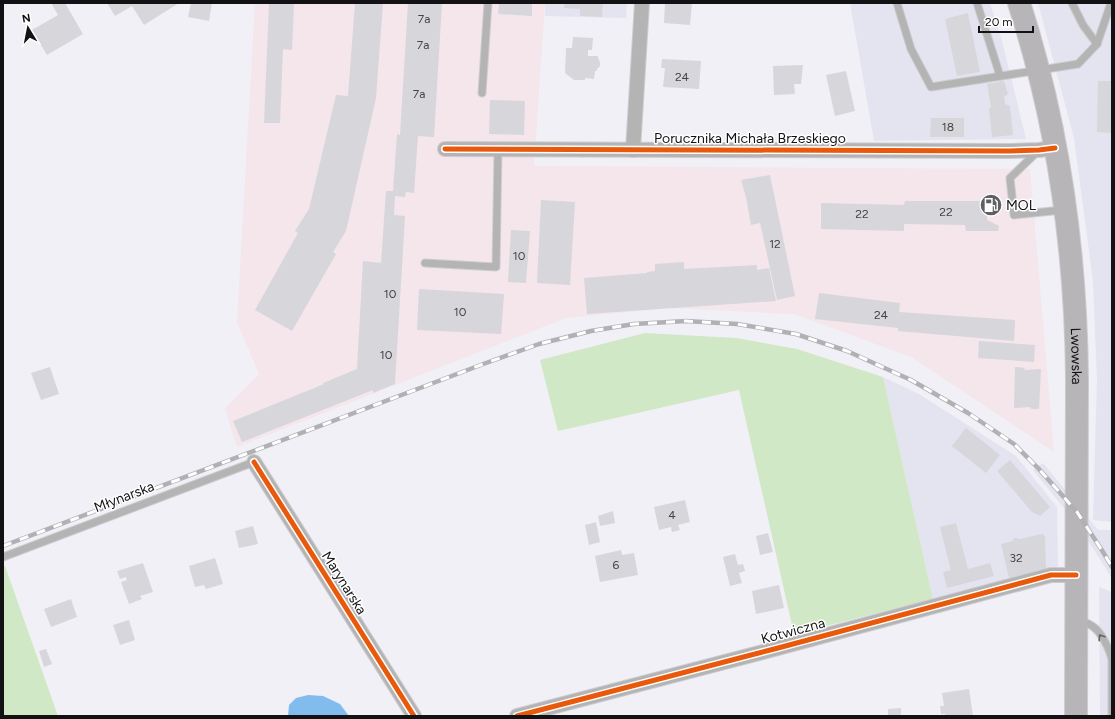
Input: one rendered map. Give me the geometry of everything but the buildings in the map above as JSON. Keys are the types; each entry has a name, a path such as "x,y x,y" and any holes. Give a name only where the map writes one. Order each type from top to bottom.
{"main road":[{"name":"Lwowska","path":"1019,3 1038,70 1047,149 1065,210 1072,268 1077,342 1076,716"}],"street":[{"name":"Porucznika Michała Brzeskiego","path":"633,150 642,3"},
{"name":"Porucznika Michała Brzeskiego","path":"445,149 1009,151 1047,149"},
{"name":"Marynarska","path":"254,462 414,716"},
{"name":"Kotwiczna","path":"517,716 1051,575 1076,575"}],"lane":[{"path":"482,93 488,3"},
{"path":"897,3 910,49 931,87 1078,64 1097,44 1111,3"},
{"path":"977,3 1000,76"},
{"path":"1072,3 1083,25 1097,44"},
{"path":"425,263 496,267 498,149"},
{"path":"1047,149 1010,178 1014,215 1065,210"},
{"name":"Młynarska","path":"3,557 254,462"},
{"path":"1076,620 1093,626 1102,637 1110,654 1112,660 1112,716"}],"shaded area":[{"path":"255,3 545,3 534,166 1030,169 1054,452 911,357 794,314 669,308 566,318 237,447 225,408 259,374 237,322"},
{"path":"545,3 627,3 626,18 545,16"},
{"path":"850,3 990,3 1002,41 1026,139 874,141"},
{"path":"1038,3 1112,3 1112,522 1093,520 1097,379 1093,281 1074,138"},
{"path":"883,377 919,394 1016,456 1057,507 1058,567 933,599"},
{"path":"1043,463 1098,530 1112,530 1112,579 1077,524 1033,470"},
{"path":"1099,587 1112,592 1112,716 1100,716"}],"green space":[{"path":"645,333 736,338 797,349 883,377 933,599 794,634 739,390 558,431 540,360"},
{"path":"5,566 58,716 3,716 3,567"}],"water":[{"path":"308,695 323,696 340,704 349,716 288,716 289,705 296,698"}],"railway":[{"path":"3,546 539,344 591,331 634,324 686,321 737,324 796,334 847,351 911,380 968,413 1014,444 1038,468 1077,512 1112,567"}],"cycle path":[{"path":"445,149 1009,151 1055,148"},
{"path":"254,462 414,716"},
{"path":"517,716 1051,575 1076,575"}],"place":[{"name":"MOL","path":"991,205"}]}
